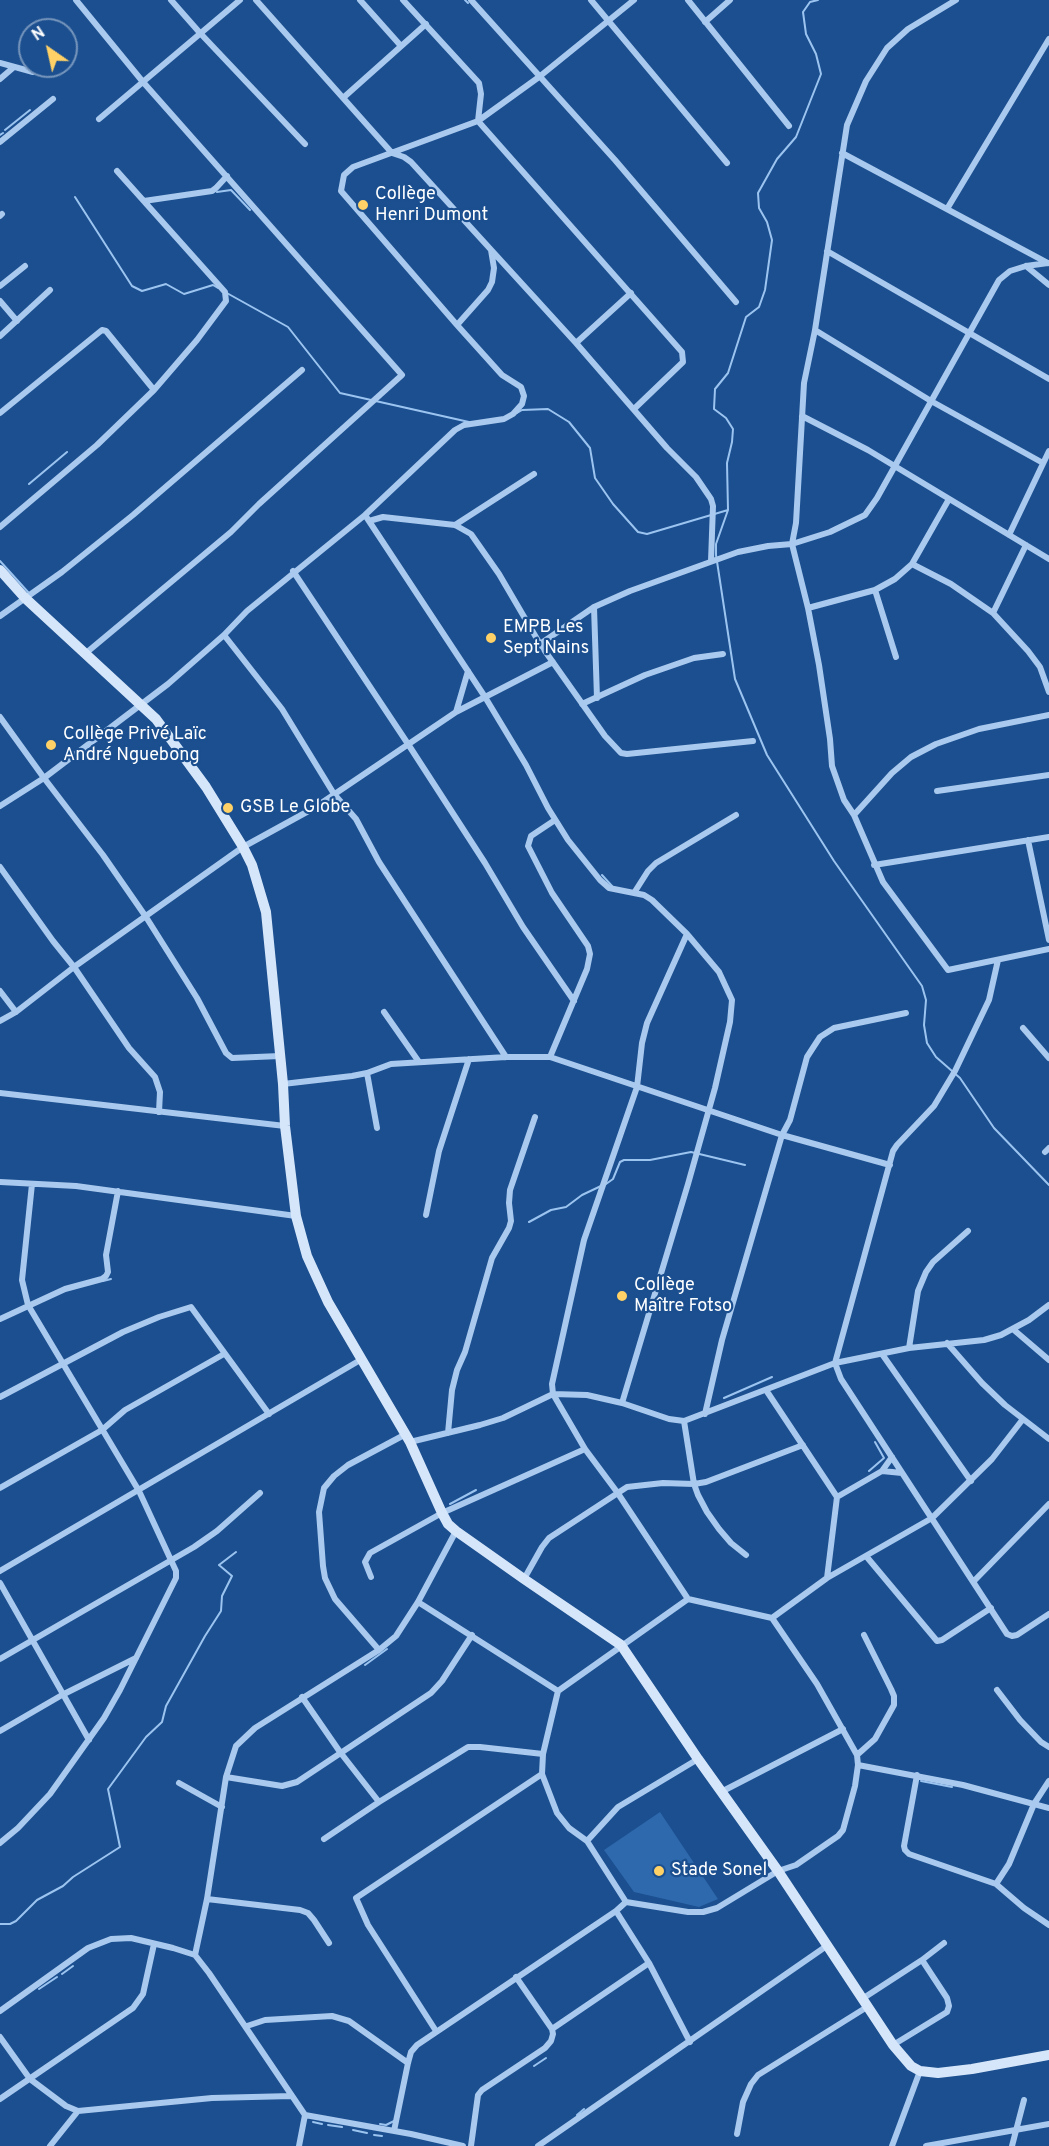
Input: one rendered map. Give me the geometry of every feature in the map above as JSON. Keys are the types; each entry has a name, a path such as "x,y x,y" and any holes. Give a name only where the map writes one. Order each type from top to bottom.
{"main road":[{"path":"0,570 26,598 156,719 206,787 243,848 257,879 266,912 285,1126 296,1216 306,1256 328,1302 408,1438 442,1513 456,1532 621,1644 698,1759 778,1871 893,2045 911,2066 938,2073 1049,2055"}],"street":[{"path":"76,0 143,82 402,375 266,497 231,532 86,653"},
{"path":"171,0 305,144"},
{"path":"99,119 240,0"},
{"path":"256,0 392,153 411,162 576,342 667,448 696,477 711,499 713,506 711,561"},
{"path":"360,0 401,46"},
{"path":"404,0 479,83 482,94 478,121 682,352 683,362 633,409"},
{"path":"471,0 615,160 736,302"},
{"path":"591,0 727,162"},
{"path":"0,806 44,778 168,684 224,635 247,610 364,514 460,427 504,419 513,414 522,404 524,396 521,387 502,375 341,189 344,175 347,171 478,121 539,78 634,0"},
{"path":"688,0 789,126"},
{"path":"705,22 730,0"},
{"path":"956,0 908,29 887,48 866,81 847,125 815,330 804,383 796,523 792,544 821,675 832,766 844,800 854,815 883,882 948,969 1049,949"},
{"path":"343,98 426,24"},
{"path":"947,209 1049,39"},
{"path":"0,63 18,69"},
{"path":"0,79 14,68"},
{"path":"0,142 53,99"},
{"path":"842,153 1048,263"},
{"path":"0,527 97,445 154,390 222,308 226,296 225,292 117,171"},
{"path":"144,201 212,191 227,176"},
{"path":"457,325 488,290 492,282 494,268 491,249"},
{"path":"827,251 1049,379"},
{"path":"540,644 594,607 630,591 738,552 792,544 830,532 865,515 999,280 1010,271 1048,263"},
{"path":"0,286 26,266"},
{"path":"1026,266 1049,285"},
{"path":"0,336 50,290"},
{"path":"576,342 631,294"},
{"path":"0,301 17,321"},
{"path":"0,413 102,330 106,331 154,390"},
{"path":"815,330 931,401 1043,463"},
{"path":"0,616 56,577 133,515 302,369"},
{"path":"802,416 868,450 1049,559"},
{"path":"1009,535 1049,451"},
{"path":"455,525 534,474"},
{"path":"808,608 875,590 895,579 912,564 949,499"},
{"path":"364,514 485,697 568,840 609,888 644,895 687,934 719,972 732,1000 730,1022 688,1185 622,1403"},
{"path":"369,521 383,517 455,525 471,534 499,574 540,644 605,736 621,753 753,741"},
{"path":"993,613 1026,545"},
{"path":"912,564 951,584 993,613 1040,667 1049,692"},
{"path":"293,571 485,863 523,927 574,1001"},
{"path":"875,590 896,657"},
{"path":"594,607 597,698"},
{"path":"224,635 282,709 334,794 356,819 379,862 506,1057"},
{"path":"582,704 645,675 694,658 723,654"},
{"path":"0,1021 16,1012 74,967 243,848 296,819 456,712 553,662"},
{"path":"456,712 468,671"},
{"path":"854,815 892,772 911,757 936,744 980,729 1049,715"},
{"path":"0,717 103,855 146,917 197,998 230,1057 280,1056"},
{"path":"936,791 1049,775"},
{"path":"634,893 656,863 736,815"},
{"path":"550,1057 587,969 590,954 588,946 552,893 528,846 531,836 555,820"},
{"path":"874,865 1049,837"},
{"path":"1028,840 1049,940"},
{"path":"0,867 74,967 129,1048 155,1077 160,1092 159,1112"},
{"path":"687,934 646,1023 637,1087 584,1240 553,1375 553,1394 585,1449 617,1492 688,1599 772,1618 817,1684 857,1755 858,1765 846,1821 838,1836 796,1864 778,1871 717,1908 703,1912 655,1908 626,1902 587,1841 569,1828 557,1813 542,1774 543,1754 558,1691 621,1644 688,1599"},
{"path":"998,960 989,1000 967,1047 934,1106 897,1145 835,1363 841,1380 1007,1634 1012,1636 1049,1614"},
{"path":"0,991 16,1012"},
{"path":"384,1012 419,1062"},
{"path":"705,1414 722,1340 807,1058 820,1037 834,1028 906,1013"},
{"path":"1023,1028 1049,1058"},
{"path":"283,1084 367,1073 391,1064 506,1057 550,1057 782,1135 890,1165"},
{"path":"426,1215 439,1151 469,1059"},
{"path":"367,1073 377,1128"},
{"path":"0,1093 285,1126"},
{"path":"448,1433 452,1390 457,1370 465,1352 492,1258 512,1221 509,1203 510,1190 535,1117"},
{"path":"0,1182 118,1191 296,1216"},
{"path":"0,1843 18,1828 50,1794 89,1740 120,1690 175,1584 176,1571 139,1491 28,1305 22,1280 32,1184"},
{"path":"0,1319 65,1289 106,1276 108,1272 106,1255 118,1191"},
{"path":"909,1348 918,1291 926,1272 933,1262 968,1231"},
{"path":"379,1650 335,1599 322,1566 319,1512 324,1488 348,1465 408,1438 448,1433 503,1418 553,1394 587,1395 622,1403 669,1419 684,1421 835,1363 909,1348 984,1340 1014,1330 1049,1305"},
{"path":"0,1397 123,1332 191,1307 269,1414"},
{"path":"1014,1330 1049,1360"},
{"path":"946,1343 982,1383 1049,1439"},
{"path":"0,1488 102,1430 125,1410 224,1354"},
{"path":"882,1354 971,1481"},
{"path":"0,1571 362,1359"},
{"path":"766,1390 837,1497 827,1578"},
{"path":"772,1618 827,1578 932,1518 992,1459 1023,1419"},
{"path":"684,1421 694,1484 698,1495 713,1521 731,1543 746,1555"},
{"path":"524,1579 549,1538 617,1492 638,1485 694,1484 722,1477 803,1445"},
{"path":"371,1577 365,1562 370,1553 442,1513 585,1449"},
{"path":"837,1497 882,1471 892,1457"},
{"path":"882,1471 902,1473"},
{"path":"0,1659 194,1547 217,1531 260,1493"},
{"path":"974,1581 1049,1504"},
{"path":"195,1955 207,1899 226,1777 236,1746 255,1728 379,1650 396,1636 418,1602 456,1532"},
{"path":"866,1556 937,1641 991,1608"},
{"path":"0,1583 89,1740"},
{"path":"418,1602 558,1691"},
{"path":"226,1777 282,1786 290,1785 431,1693 442,1682 472,1635"},
{"path":"857,1755 868,1746 882,1728 894,1705 894,1696 864,1635"},
{"path":"0,1731 62,1695 136,1657"},
{"path":"997,1690 1020,1720 1049,1747"},
{"path":"302,1697 340,1752 379,1802"},
{"path":"721,1792 843,1729"},
{"path":"324,1839 379,1802 468,1748 480,1747 543,1754"},
{"path":"587,1841 618,1807 698,1759"},
{"path":"858,1765 917,1775 1049,1808"},
{"path":"436,2031 368,1925 356,1898 542,1774"},
{"path":"917,1775 905,1850 909,1854 996,1884 1024,1908 1049,1925"},
{"path":"996,1884 1009,1864 1034,1804 1049,1782"},
{"path":"179,1783 222,1807"},
{"path":"207,1899 300,1910 308,1913 329,1943"},
{"path":"394,2131 408,2063 411,2052 417,2045 626,1902"},
{"path":"616,1911 649,1963 690,2042"},
{"path":"0,2011 88,1948 111,1939 131,1938 195,1955 247,2026 305,2115 299,2146"},
{"path":"737,2134 743,2102 758,2075 865,2003 944,1943"},
{"path":"0,2099 133,2008 143,1994 154,1944"},
{"path":"538,2146 828,1945"},
{"path":"893,2045 947,2012 949,2006 947,1998 922,1960"},
{"path":"552,2029 649,1963"},
{"path":"471,2146 478,2095 552,2041 552,2029 516,1977"},
{"path":"247,2026 265,2020 332,2016 349,2021 408,2063"},
{"path":"0,2037 30,2079 66,2106 78,2111 212,2098 292,2096"},
{"path":"892,2146 920,2070"},
{"path":"1012,2146 1024,2100"},
{"path":"50,2146 78,2111"},
{"path":"305,2115 464,2146"},
{"path":"926,2146 1049,2124"}],"shaded area":[{"name":"Stade Sonel","path":"660,1812 718,1899 699,1907 634,1892 604,1850"}],"waterway":[{"path":"465,0 468,3"},
{"path":"818,0 810,2 803,12 806,34 816,54 821,74 796,137 777,159 758,193 759,208 767,222 772,240 765,290 759,307 746,317 728,373 715,389 714,409 726,418 733,429 727,463 728,510 716,544 716,555 735,679 767,755 834,861 922,986 926,1000 924,1025 927,1043 936,1057 960,1078 994,1128 1049,1185"},
{"path":"5,130 30,110"},
{"path":"217,192 231,190 250,210"},
{"path":"75,197 132,286 142,291 166,284 184,294 213,285 218,288"},
{"path":"225,292 288,327 340,393 469,422"},
{"path":"517,413 522,410 548,409 569,422 590,448 595,478 613,504 638,532 647,534 728,510"},
{"path":"29,484 67,452"},
{"path":"0,561 28,592"},
{"path":"602,875 612,886"},
{"path":"606,1184 613,1179 620,1162 624,1160 650,1160 691,1152 745,1165"},
{"path":"529,1222 551,1210 566,1207 582,1195 601,1186"},
{"path":"103,1281 111,1279"},
{"path":"724,1398 772,1377"},
{"path":"869,1471 884,1458 875,1442"},
{"path":"450,1504 476,1490"},
{"path":"0,1924 10,1924 16,1921 37,1900 63,1886 120,1847 108,1789 146,1737 162,1722 166,1706 221,1611 222,1596 232,1576 219,1565 236,1552"},
{"path":"365,1665 387,1649"},
{"path":"921,1781 952,1787"},
{"path":"62,1974 73,1966"},
{"path":"39,1989 57,1977"},
{"path":"534,2066 546,2058"},
{"path":"577,2115 584,2109"},
{"path":"380,2124 386,2125 394,2121"},
{"path":"313,2122 322,2124"},
{"path":"328,2125 342,2127"},
{"path":"353,2130 367,2133"},
{"path":"374,2135 382,2136"}],"place":[{"name":"Collège Henri Dumont","path":"363,205"},
{"name":"EMPB Les Sept Nains","path":"491,638"},
{"name":"Collège Privé Laïc André Nguebong","path":"51,745"},
{"name":"GSB Le Globe","path":"228,808"},
{"name":"Collège Maître Fotso","path":"622,1296"},
{"name":"Stade Sonel","path":"659,1871"}]}
